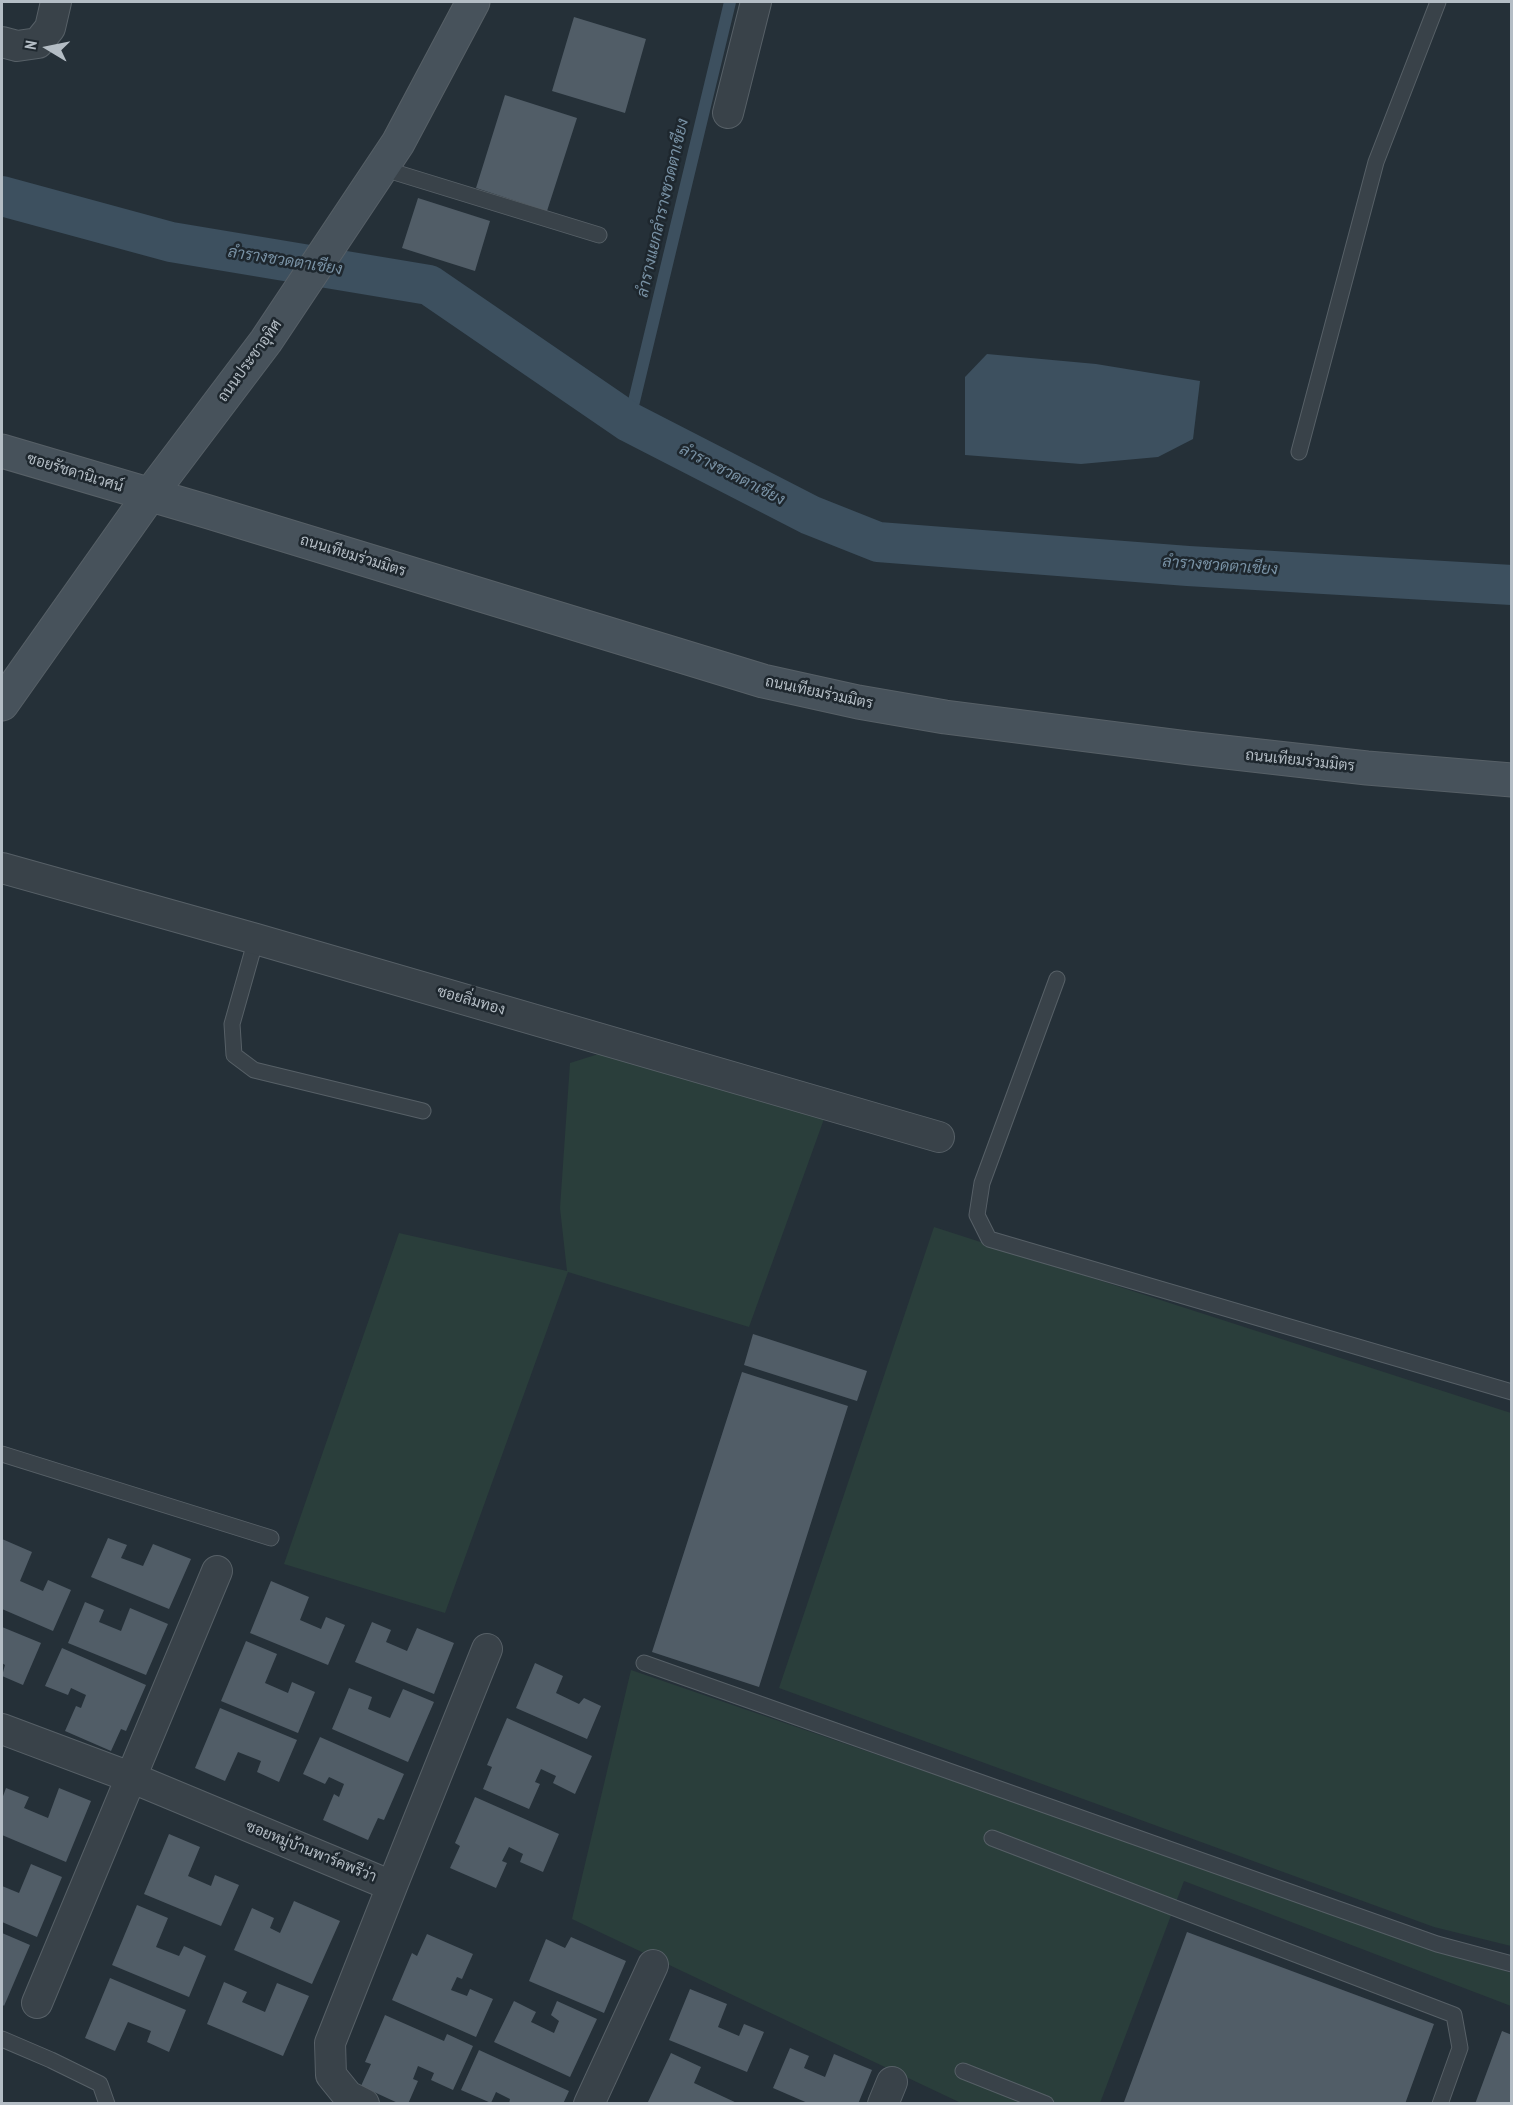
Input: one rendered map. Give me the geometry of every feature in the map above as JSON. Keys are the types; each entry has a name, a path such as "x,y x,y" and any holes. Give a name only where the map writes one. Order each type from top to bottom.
{"street":[{"path":"2,42 17,46 38,43 50,28 56,2"},
{"name":"ถนนประชาอุทิศ","path":"2,704 149,496 266,341 389,156 473,2"},
{"path":"728,113 756,2"},
{"name":"ซอยรัชดานิเวศน์","path":"2,451 149,496"},
{"name":"ถนนเทียมร่วมมิตร","path":"149,496 209,512 763,681 858,702 945,717 1190,748 1367,768 1512,780"},
{"name":"ซอยลิ่มทอง","path":"2,868 256,939 939,1137"},
{"path":"37,2003 217,1571"},
{"path":"392,1886 488,1649"},
{"name":"ซอยหมู่บ้านพาร์คพรีว่า","path":"2,1729 130,1777 392,1886 330,2043 331,2074 348,2096 364,2103"},
{"path":"589,2103 653,1965"}],"lane":[{"path":"1299,452 1376,162 1438,2"},
{"path":"389,156 598,235"},
{"path":"256,939 232,1024 234,1055 254,1070 423,1111"},
{"path":"1057,979 982,1184 977,1215 989,1239 1512,1392"},
{"path":"2,1454 271,1538"},
{"path":"644,1663 1426,1940 1512,1964"},
{"path":"992,1838 1455,2015 1460,2048 1440,2103"},
{"path":"2,2039 100,2084 107,2103"},
{"path":"963,2071 1046,2103"}],"green space":[{"path":"605,1052 824,1119 749,1327 568,1272 445,1613 284,1564 399,1233 567,1271 560,1208 570,1063"},
{"path":"934,1227 1511,1413 1511,1946 1434,1927 779,1688"},
{"path":"631,1670 1511,1973 1511,2006 1184,1881 1100,2103 961,2103 572,1919"}],"water":[{"path":"987,354 1096,364 1200,381 1193,439 1158,457 1081,464 965,455 965,377"}],"building":[{"path":"574,17 646,39 625,113 552,91"},
{"path":"505,95 577,118 547,211 476,188"},
{"path":"418,198 490,221 475,271 402,248"},
{"path":"753,1334 867,1371 857,1401 744,1365"},
{"path":"742,1372 848,1406 759,1687 652,1652"},
{"path":"108,1538 127,1545 121,1558 143,1566 153,1544 191,1559 169,1609 91,1577"},
{"path":"2,1539 32,1552 20,1581 43,1591 48,1580 71,1590 53,1631 2,1609"},
{"path":"271,1581 309,1597 300,1620 321,1629 326,1617 345,1625 328,1665 250,1633"},
{"path":"85,1602 104,1610 99,1622 121,1631 130,1608 168,1624 146,1675 68,1643"},
{"path":"372,1622 391,1630 386,1642 407,1651 417,1628 454,1643 434,1694 355,1662"},
{"path":"2,1627 41,1643 23,1685 2,1676 5,1665 2,1663"},
{"path":"246,1641 277,1654 265,1683 288,1693 292,1682 315,1692 298,1733 221,1701"},
{"path":"62,1648 146,1685 126,1731 121,1729 111,1751 65,1731 76,1706 81,1708 86,1695 71,1688 68,1695 45,1686"},
{"path":"535,1663 563,1676 556,1693 579,1704 584,1698 601,1706 587,1739 516,1708"},
{"path":"349,1688 372,1697 368,1709 390,1718 403,1689 434,1702 408,1762 332,1729"},
{"path":"220,1708 297,1740 279,1782 257,1772 261,1761 238,1752 225,1781 195,1768"},
{"path":"507,1718 592,1756 575,1794 553,1783 556,1776 541,1769 535,1782 540,1784 529,1809 483,1789 492,1767 487,1765"},
{"path":"320,1737 404,1774 384,1820 378,1818 368,1840 323,1820 334,1794 339,1797 344,1784 329,1777 325,1784 303,1774"},
{"path":"6,1788 29,1797 24,1808 48,1818 59,1788 91,1801 66,1862 2,1835 2,1799"},
{"path":"475,1797 559,1834 543,1872 520,1862 523,1854 509,1847 502,1861 507,1863 496,1888 450,1868 460,1846 455,1843"},
{"path":"169,1834 200,1847 188,1876 211,1886 215,1875 239,1885 221,1926 144,1894"},
{"path":"31,1864 62,1877 37,1937 2,1922 2,1886 19,1893"},
{"path":"294,1901 340,1921 312,1984 234,1950 252,1908 274,1918 270,1928 280,1933"},
{"path":"137,1905 168,1918 156,1947 179,1956 184,1946 206,1956 189,1997 112,1965"},
{"path":"1187,1932 1434,2024 1405,2104 1129,2104 1124,2102"},
{"path":"2,1933 30,1945 4,2006 2,2004"},
{"path":"427,1934 473,1954 462,1979 457,1977 451,1990 467,1996 470,1989 493,1999 476,2037 392,2000 412,1953 417,1956"},
{"path":"571,1937 626,1961 604,2013 529,1981 546,1939 565,1948"},
{"path":"110,1978 186,2010 169,2052 147,2042 151,2031 128,2022 115,2051 85,2038"},
{"path":"224,1982 247,1992 242,2002 265,2012 277,1983 309,1996 283,2056 207,2024"},
{"path":"690,1989 727,2004 718,2027 739,2036 744,2024 764,2032 747,2072 669,2040"},
{"path":"514,2001 536,2012 531,2022 554,2033 559,2021 551,2015 557,2001 597,2019 570,2077 494,2042"},
{"path":"385,2015 444,2041 447,2034 473,2046 453,2090 431,2080 434,2073 418,2066 413,2079 418,2081 408,2104 400,2104 361,2086 371,2064 365,2062"},
{"path":"1502,2031 1512,2035 1512,2104 1475,2104"},
{"path":"790,2048 809,2056 804,2068 825,2077 834,2054 872,2070 858,2104 810,2104 773,2088"},
{"path":"479,2050 569,2091 563,2104 509,2104 510,2099 496,2092 491,2103 461,2090"},
{"path":"671,2053 701,2067 694,2083 739,2104 647,2104"}],"waterway":[{"name":"ลำรางแยกลำรางชวดตาเชียง","path":"629,422 730,2"},
{"name":"ลำรางชวดตาเชียง","path":"2,196 171,242 429,285 629,422 810,515 878,542 1188,566 1512,585"}]}
